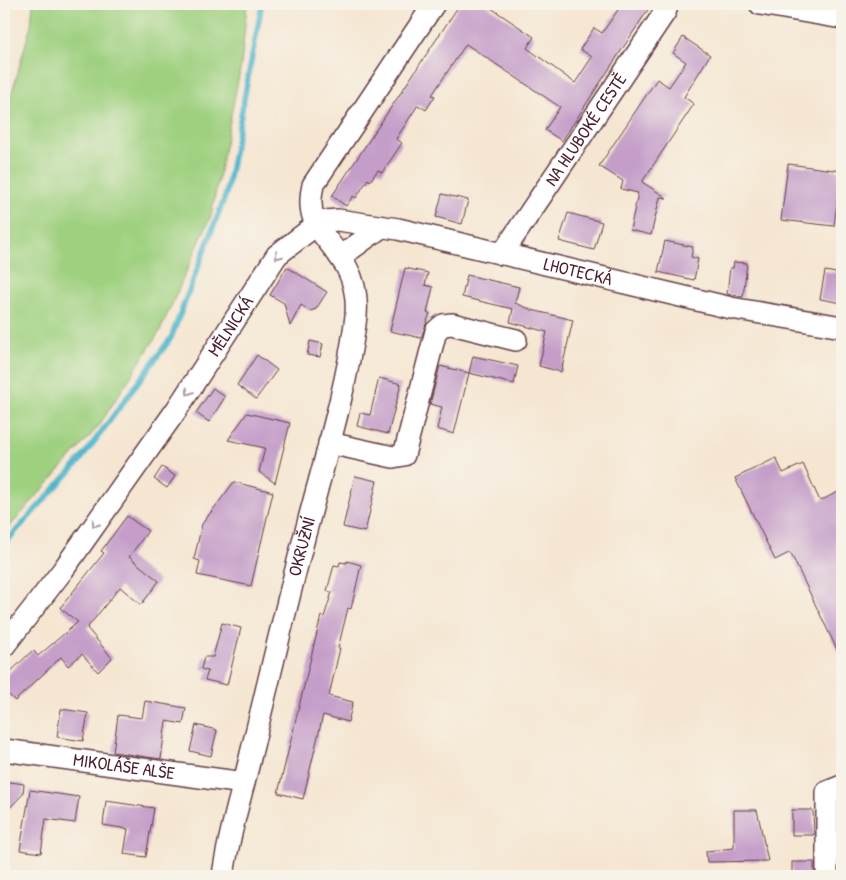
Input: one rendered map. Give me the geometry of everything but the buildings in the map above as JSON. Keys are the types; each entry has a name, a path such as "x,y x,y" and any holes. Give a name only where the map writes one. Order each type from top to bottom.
{"street":[{"path":"316,226 310,205 313,185 434,4"},
{"name":"NA HLUBOKÉ CESTĚ","path":"502,254 666,12 668,4"},
{"path":"760,4 842,18"},
{"name":"LHOTECKÁ","path":"316,226 338,220 380,228 398,229 731,308 842,327"},
{"name":"OKRUŽNÍ","path":"223,876 296,567 329,443 356,322 354,290 347,268 316,226"},
{"name":"MĚLNICKÁ","path":"4,646 63,570 177,409 277,255 316,226"},
{"path":"340,258 380,228"},
{"path":"329,443 393,457 404,455 436,331 443,325 452,324 516,340"},
{"name":"MIKOLÁŠE ALŠE","path":"4,750 244,783"},
{"path":"827,876 827,792 842,786"}],"green space":[{"path":"33,4 247,4 241,65 211,216 160,331 98,427 4,533 4,121 31,25"}],"waterway":[{"path":"4,544 79,462 171,338 226,194 262,4"}]}
